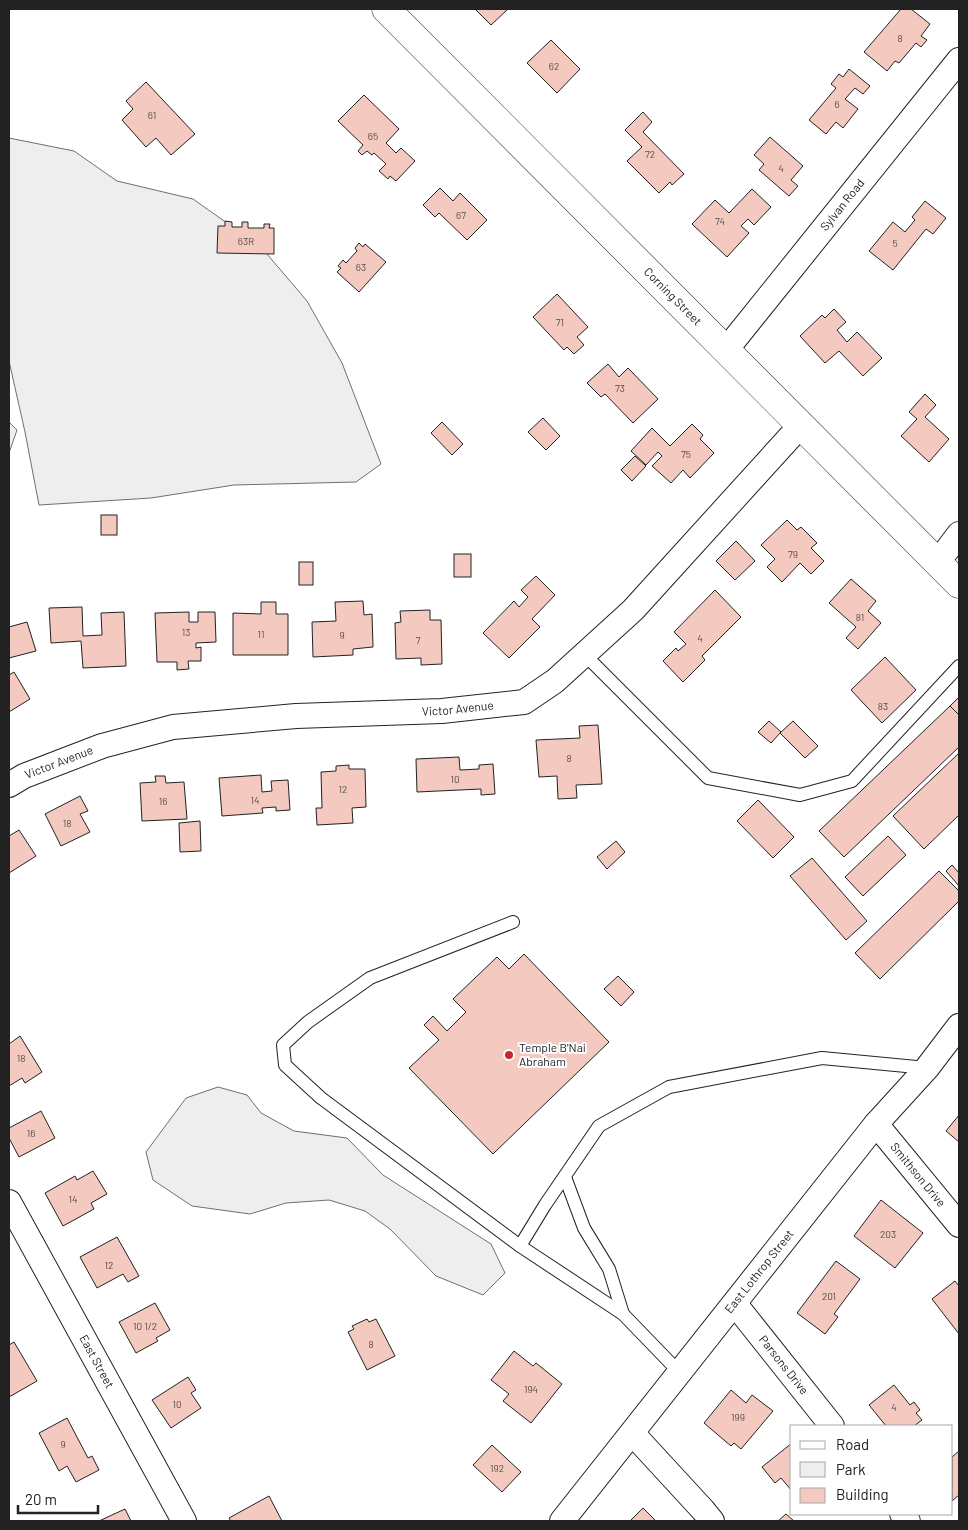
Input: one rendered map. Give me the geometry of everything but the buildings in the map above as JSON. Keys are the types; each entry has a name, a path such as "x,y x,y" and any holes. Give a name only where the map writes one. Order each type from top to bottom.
{"street":[{"name":"Corning Street","path":"386,9 959,584"},
{"name":"Sylvan Road","path":"726,350 959,60"},
{"name":"Victor Avenue","path":"9,785 24,776 102,746 173,728 296,716 442,711 524,702 555,681 633,610 801,425"},
{"path":"938,562 959,534"},
{"name":"East Lothrop Street","path":"562,1521 876,1124 927,1068 959,1026"},
{"name":"Smithson Drive","path":"876,1124 959,1225"},
{"name":"East Street","path":"9,1202 184,1521"},
{"name":"Parsons Drive","path":"735,1304 831,1425"},
{"path":"632,1434 704,1510 712,1521"}],"lane":[{"path":"584,654 708,778 800,795 852,780 959,666"},
{"path":"513,922 370,978 308,1022 283,1045 286,1065 321,1098 520,1246 623,1314 680,1373"},
{"path":"520,1246 544,1205 599,1126 670,1087 822,1058 927,1068"},
{"path":"565,1177 584,1228 609,1269 623,1314"}],"green space":[{"path":"9,138 74,151 117,181 193,199 261,247 307,301 342,363 381,464 356,482 234,485 151,498 39,505 9,361"},
{"path":"9,422 17,430 9,453"},
{"path":"218,1087 247,1095 261,1113 294,1131 347,1138 383,1175 491,1244 505,1273 483,1295 436,1276 390,1229 365,1211 329,1200 286,1203 250,1214 192,1206 153,1180 146,1152 186,1098"}],"place":[{"name":"Temple B'Nai Abraham","path":"509,1055"}]}
